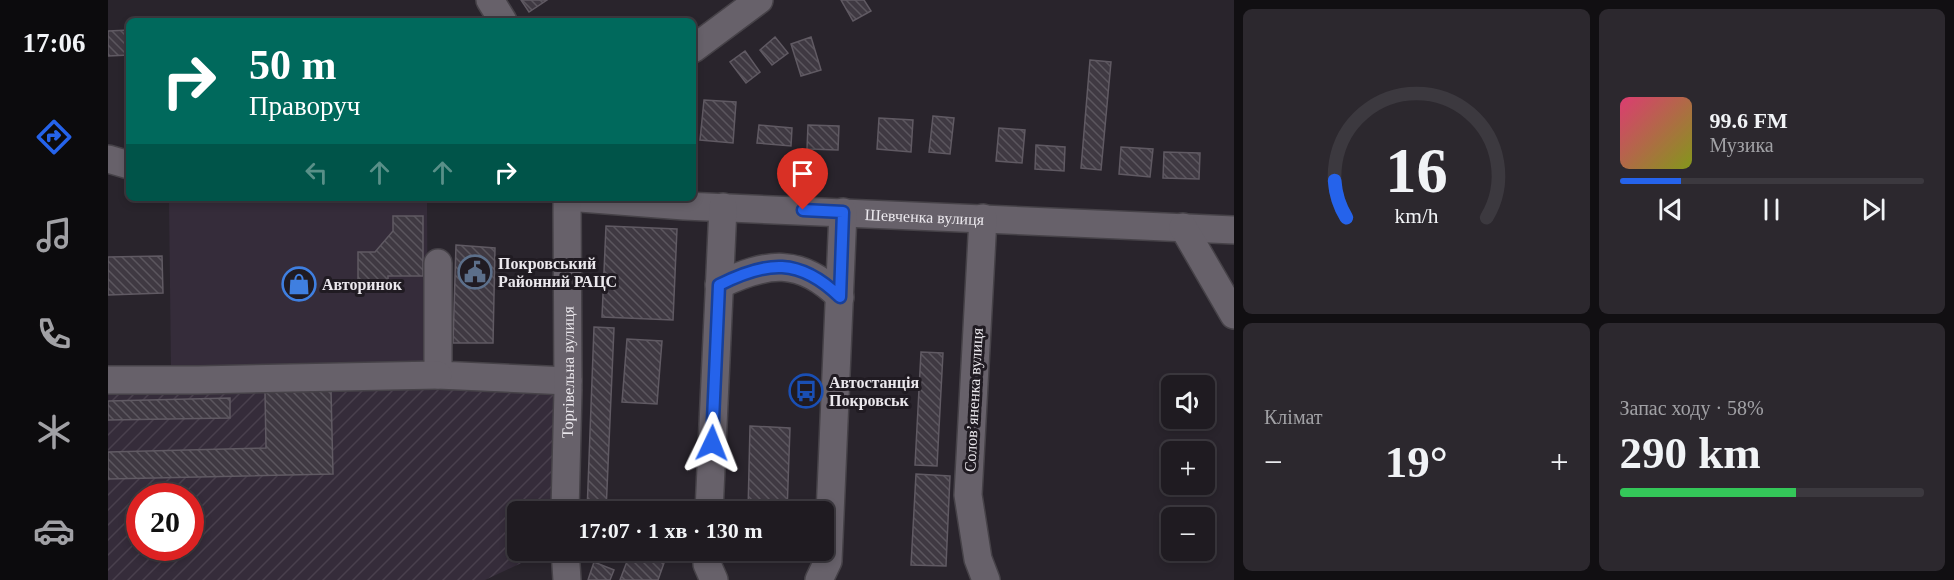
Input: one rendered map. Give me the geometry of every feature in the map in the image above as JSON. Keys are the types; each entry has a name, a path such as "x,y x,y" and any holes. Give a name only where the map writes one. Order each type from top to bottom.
{"street":[{"path":"490,0 501,18"},
{"path":"696,47 759,0"},
{"name":"Торгівельна вулиця","path":"565,501 568,381 567,201"},
{"name":"Шевченка вулиця","path":"619,201 684,206 1234,230"},
{"path":"709,501 723,207"},
{"path":"819,580 828,561 843,212"},
{"name":"Солов’яненка вулиця","path":"983,218 968,495 978,559 986,580"},
{"path":"1183,227 1234,315"},
{"path":"438,263 438,375"},
{"path":"719,285 740,274 760,268 792,268 810,273 826,283 840,297"},
{"path":"108,380 438,375 568,381"},
{"path":"566,561 567,580"},
{"path":"707,561 714,580"}],"shaded area":[{"name":"Авторинок","path":"169,201 427,201 428,368 171,369"},
{"path":"108,388 568,390 565,501 507,501 507,561 526,561 485,580 108,580"}],"building":[{"path":"521,0 547,0 529,12"},
{"path":"841,0 864,0 871,11 853,21"},
{"path":"126,30 126,55 108,56 108,31"},
{"path":"775,37 788,53 772,65 760,50"},
{"path":"811,37 821,70 801,76 791,44"},
{"path":"745,51 760,72 746,83 730,62"},
{"path":"1090,60 1111,62 1101,170 1081,168"},
{"path":"704,100 736,102 733,143 700,140"},
{"path":"933,116 954,118 950,154 929,152"},
{"path":"879,118 913,120 911,152 877,149"},
{"path":"759,125 792,128 791,146 757,143"},
{"path":"808,125 839,126 838,150 807,149"},
{"path":"999,128 1025,130 1022,163 996,161"},
{"path":"1036,145 1065,147 1064,171 1035,169"},
{"path":"1121,147 1153,149 1150,177 1119,174"},
{"path":"1164,152 1200,153 1199,179 1163,178"},
{"path":"393,216 423,216 423,276 388,276 388,287 358,287 358,252 375,252 393,231"},
{"path":"606,226 677,229 673,320 602,317"},
{"name":"Покровський Районний РАЦС","path":"456,245 495,248 493,343 453,343"},
{"path":"162,256 163,293 108,295 108,257"},
{"path":"594,327 614,328 606,501 587,501"},
{"path":"627,339 662,341 657,404 622,402"},
{"path":"921,352 943,353 937,466 915,465"},
{"path":"331,391 333,474 108,479 108,452 266,448 265,392"},
{"path":"230,398 230,418 108,420 108,401"},
{"path":"750,426 790,428 787,501 748,501"},
{"path":"916,474 950,476 946,566 911,565"},
{"path":"627,561 664,563 658,580 620,580"},
{"path":"594,562 614,570 610,580 588,580"}],"place":[{"name":"Покровський Районний РАЦС","path":"475,272"},
{"name":"Авторинок","path":"299,284"},
{"name":"Автостанція Покровськ","path":"806,391"}],"route":[{"path":"712,443 719,285 740,274 760,268 792,268 810,273 826,283 840,297 843,212 803,210"}]}
